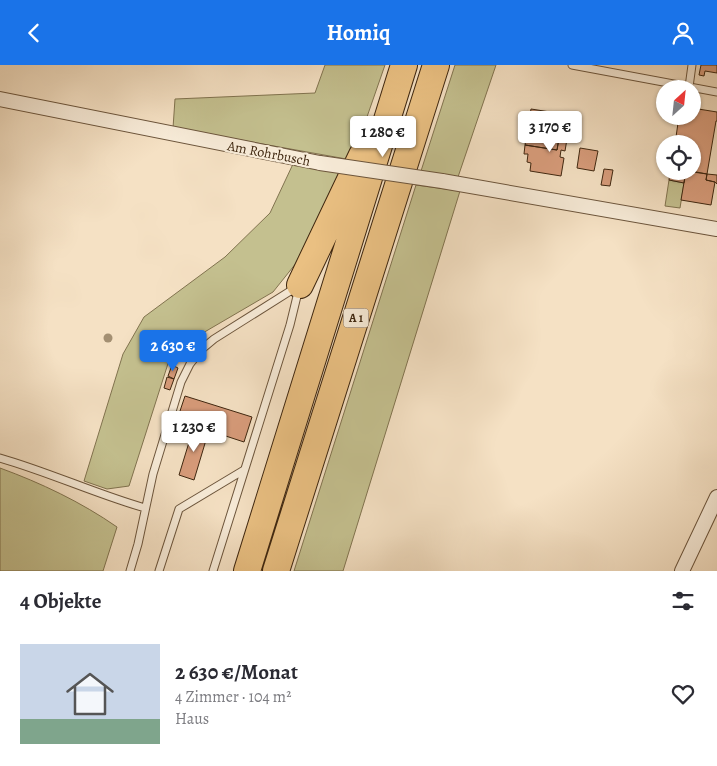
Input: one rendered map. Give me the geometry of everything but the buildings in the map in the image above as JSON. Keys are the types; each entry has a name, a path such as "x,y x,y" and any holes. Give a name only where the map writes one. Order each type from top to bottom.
{"highway":[{"name":"A 1","path":"276,571 436,65"},
{"name":"A 1","path":"247,571 403,69"},
{"path":"300,285 403,69"}],"street":[{"name":"Am Rohrbusch","path":"0,99 320,163 442,181 717,229"},
{"path":"682,571 717,497"}],"lane":[{"path":"572,65 656,81"},
{"path":"690,80 692,65"},
{"path":"701,89 717,92"},
{"path":"213,571 290,325 300,285"},
{"path":"130,571 138,544 153,474 181,382 190,364 202,349 214,339 300,285"},
{"path":"0,457 55,476 106,497 145,508"},
{"path":"160,571 179,509 244,470"}],"shaded area":[{"path":"325,65 385,65 352,160 173,128 175,99 315,93"},
{"path":"455,65 496,65 458,177 421,171"},
{"path":"293,164 345,174 317,237 273,292 172,351 129,486 107,489 84,481 123,354 144,317 225,257 270,213"},
{"path":"669,180 684,183 680,208 665,206"},
{"path":"416,185 460,191 343,571 294,571"},
{"path":"0,468 60,494 89,509 117,527 103,571 0,571"}]}
